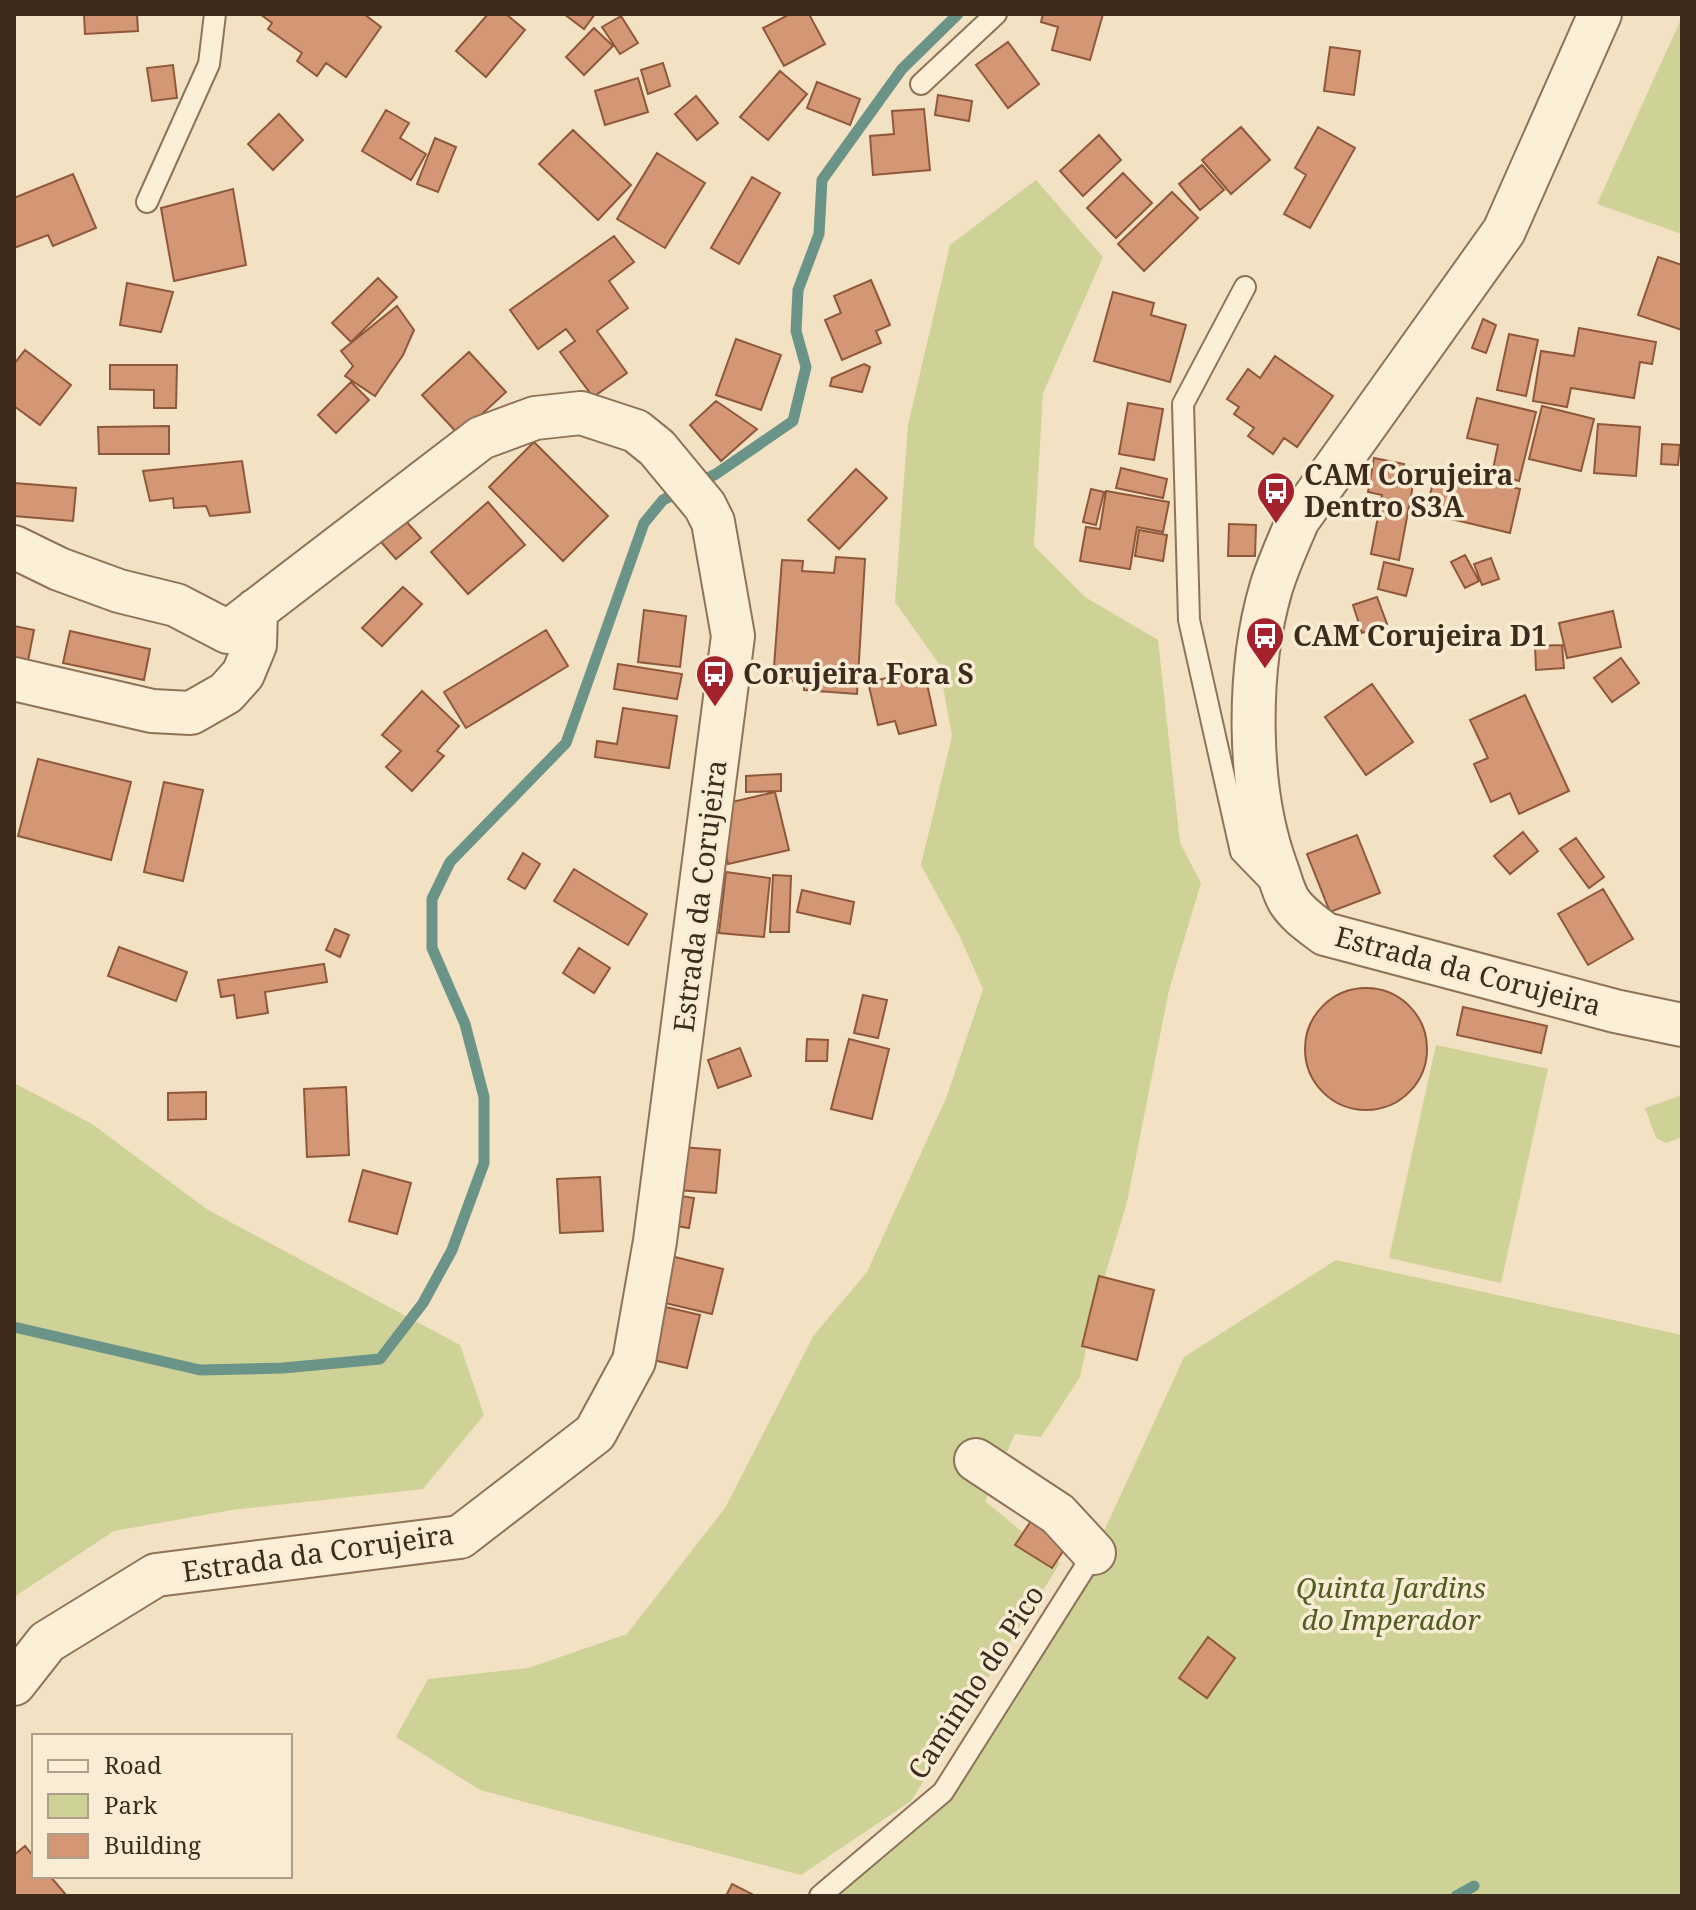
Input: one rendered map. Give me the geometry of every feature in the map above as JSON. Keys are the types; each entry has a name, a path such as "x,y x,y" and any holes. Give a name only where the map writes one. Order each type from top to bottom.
{"street":[{"name":"Estrada da Corujeira","path":"1600,14 1504,231 1298,520 1282,555 1270,591 1256,662 1255,770 1267,841 1288,900 1305,919 1325,934 1682,1025"},
{"name":"Estrada da Corujeira","path":"14,547 59,569 119,591 176,605 228,632 481,438 535,418 581,413 636,431 657,448 705,506 713,522 733,636 655,1241 634,1361 595,1433 460,1537 156,1575 47,1642 14,1684"},
{"path":"14,679 152,711 191,713 226,693 243,674 255,645 256,610"},
{"path":"976,1460 1058,1514 1094,1553"}],"lane":[{"path":"147,202 209,64 215,14"},
{"path":"921,84 996,14"},
{"path":"1245,287 1183,404 1189,620 1241,852 1288,900"},
{"name":"Caminho do Pico","path":"820,1896 943,1792 1094,1553"}],"green space":[{"path":"1682,17 1682,234 1597,204"},
{"path":"1036,180 1103,257 1043,393 1034,546 1085,597 1158,640 1180,843 1201,883 1169,990 1127,1202 1094,1312 1080,1377 1041,1437 1015,1434 985,1501 1060,1563 911,1801 801,1875 480,1790 396,1737 428,1679 528,1668 627,1634 725,1508 814,1335 867,1272 947,1096 983,989 959,935 921,865 952,736 939,664 895,602 908,425 950,245"},
{"path":"1436,1045 1548,1069 1501,1283 1389,1258"},
{"path":"14,1083 92,1124 208,1210 460,1345 484,1415 423,1489 232,1510 114,1531 14,1597"},
{"path":"1682,1095 1682,1137 1666,1143 1656,1138 1645,1108"},
{"name":"Quinta Jardins do Imperador","path":"1336,1260 1682,1335 1682,1896 834,1896 943,1792 1094,1553 1184,1357"}],"building":[{"path":"84,14 137,14 138,31 85,34"},
{"path":"260,14 364,14 381,27 346,77 326,63 317,76 297,61 302,53 268,29 272,23"},
{"path":"488,14 506,14 525,30 486,77 456,51"},
{"path":"564,14 595,14 584,29"},
{"path":"790,14 809,14 825,44 784,66 763,28"},
{"path":"1043,14 1103,14 1090,60 1052,50 1058,27 1041,22"},
{"path":"621,16 638,43 620,54 602,27"},
{"path":"594,28 613,46 584,75 566,57"},
{"path":"1008,42 1039,84 1008,108 976,65"},
{"path":"1330,47 1360,51 1354,95 1324,91"},
{"path":"663,63 670,86 648,94 641,70"},
{"path":"173,65 177,98 152,101 147,68"},
{"path":"780,71 807,94 768,140 740,117"},
{"path":"638,78 648,112 605,125 595,91"},
{"path":"817,82 860,99 850,125 807,108"},
{"path":"938,95 972,101 969,121 935,115"},
{"path":"696,96 718,123 697,140 675,114"},
{"path":"924,109 930,170 873,175 870,136 894,134 892,111"},
{"path":"386,110 409,123 400,138 426,154 411,180 362,151"},
{"path":"279,114 303,140 273,170 248,144"},
{"path":"1241,127 1270,160 1231,194 1202,160"},
{"path":"1318,127 1355,148 1310,228 1284,214 1306,175 1295,168"},
{"path":"573,130 631,185 598,220 539,164"},
{"path":"1099,135 1121,160 1083,196 1060,171"},
{"path":"435,138 456,147 438,192 417,184"},
{"path":"657,153 705,183 665,248 617,219"},
{"path":"1202,165 1224,190 1200,210 1179,184"},
{"path":"1123,173 1152,203 1116,238 1087,208"},
{"path":"73,174 96,228 53,246 48,235 14,248 14,198"},
{"path":"752,177 780,193 739,264 711,248"},
{"path":"233,189 246,265 174,281 161,208"},
{"path":"1172,192 1198,218 1144,271 1118,244"},
{"path":"614,236 634,262 609,281 628,308 597,331 627,373 593,397 560,352 575,341 566,329 538,349 510,310"},
{"path":"1658,257 1682,265 1682,330 1638,315"},
{"path":"378,278 397,297 351,342 332,323"},
{"path":"871,280 890,325 876,331 881,343 842,360 825,320 841,313 834,296"},
{"path":"127,283 173,292 161,332 120,325"},
{"path":"1113,292 1154,303 1151,315 1186,325 1170,382 1094,361"},
{"path":"397,306 414,330 403,355 375,396 345,376 353,366 341,351"},
{"path":"1483,319 1496,325 1486,353 1472,348"},
{"path":"1579,328 1656,342 1652,364 1640,362 1634,398 1571,388 1567,407 1533,401 1541,351 1574,356"},
{"path":"1509,334 1538,340 1526,396 1497,390"},
{"path":"736,339 781,355 761,410 716,395"},
{"path":"25,350 71,385 40,425 14,406 14,364"},
{"path":"469,352 506,392 459,435 422,395"},
{"path":"1275,356 1333,396 1297,447 1284,438 1273,454 1248,436 1254,428 1234,414 1239,407 1227,399 1248,369 1260,378"},
{"path":"864,364 870,367 862,392 830,386 832,378"},
{"path":"110,365 177,365 176,408 154,408 154,390 110,389"},
{"path":"351,382 369,400 336,433 318,415"},
{"path":"1477,398 1536,412 1519,481 1492,474 1498,445 1467,438"},
{"path":"716,401 757,429 721,461 690,425"},
{"path":"1128,403 1163,409 1154,460 1119,454"},
{"path":"1542,406 1594,419 1581,471 1529,459"},
{"path":"1598,424 1640,427 1636,476 1594,473"},
{"path":"169,426 169,454 99,454 98,427"},
{"path":"534,442 608,516 563,561 489,487"},
{"path":"1662,444 1680,445 1678,465 1661,464"},
{"path":"1374,458 1404,464 1401,482 1413,485 1399,560 1371,554 1382,495 1368,492"},
{"path":"242,461 250,512 210,516 206,506 174,508 173,498 150,501 143,471"},
{"path":"1121,468 1167,479 1163,498 1116,488"},
{"path":"856,469 887,498 839,549 808,520"},
{"path":"1436,469 1520,489 1510,533 1426,513"},
{"path":"14,483 76,488 73,521 14,516"},
{"path":"1091,489 1104,492 1096,525 1083,522"},
{"path":"1106,491 1169,502 1163,532 1137,527 1130,569 1080,561 1086,527 1100,529"},
{"path":"488,502 525,545 468,594 431,552"},
{"path":"405,520 421,538 396,559 381,542"},
{"path":"1229,524 1256,525 1255,556 1228,556"},
{"path":"1139,530 1167,535 1163,561 1135,556"},
{"path":"1465,555 1479,581 1465,588 1451,562"},
{"path":"836,557 865,559 857,694 804,690 804,682 773,680 782,560 803,561 802,571 834,573"},
{"path":"1491,558 1499,579 1482,585 1474,564"},
{"path":"1384,562 1413,569 1406,596 1378,589"},
{"path":"403,587 422,604 382,646 362,628"},
{"path":"1377,597 1387,624 1362,633 1353,605"},
{"path":"644,610 686,616 680,667 638,662"},
{"path":"1613,611 1621,647 1567,658 1559,623"},
{"path":"14,626 34,630 27,666 14,663"},
{"path":"546,630 568,666 466,728 444,692"},
{"path":"70,631 150,649 144,680 63,663"},
{"path":"1562,645 1564,668 1536,670 1535,646"},
{"path":"1621,658 1639,683 1612,702 1594,678"},
{"path":"618,664 682,674 677,699 614,689"},
{"path":"924,670 936,725 899,734 895,721 878,725 868,682"},
{"path":"1372,684 1413,742 1366,775 1325,717"},
{"path":"422,691 459,726 437,751 444,756 412,791 386,767 401,751 382,735"},
{"path":"1525,695 1569,791 1519,814 1510,793 1491,802 1474,764 1488,758 1470,720"},
{"path":"623,708 677,716 669,768 595,757 597,741 617,744"},
{"path":"38,759 131,782 111,860 18,836"},
{"path":"781,774 781,791 746,792 746,776"},
{"path":"164,782 203,790 183,881 144,872"},
{"path":"775,792 789,850 728,864 715,806"},
{"path":"1523,832 1538,851 1510,874 1494,856"},
{"path":"1357,835 1380,893 1330,912 1307,854"},
{"path":"1576,838 1604,877 1589,888 1560,849"},
{"path":"523,853 540,864 525,889 508,879"},
{"path":"574,869 647,914 628,945 554,901"},
{"path":"726,872 770,878 764,937 719,933"},
{"path":"773,875 791,876 789,932 770,932"},
{"path":"1603,889 1633,939 1588,965 1558,914"},
{"path":"802,890 854,902 850,924 797,912"},
{"path":"335,929 349,935 340,957 326,950"},
{"path":"119,947 187,972 176,1001 108,976"},
{"path":"579,948 610,968 594,993 563,973"},
{"path":"324,964 327,982 265,992 268,1013 237,1018 234,995 221,997 218,980"},
{"path":"1366,988 1389,993 1409,1006 1422,1026 1427,1049 1422,1072 1409,1092 1389,1105 1366,1110 1343,1105 1323,1092 1310,1072 1305,1049 1310,1026 1323,1006 1343,993"},
{"path":"863,995 887,1000 878,1038 854,1033"},
{"path":"1463,1007 1547,1026 1541,1053 1457,1035"},
{"path":"807,1039 828,1040 827,1061 806,1061"},
{"path":"849,1039 889,1049 872,1119 831,1109"},
{"path":"740,1048 751,1076 718,1088 708,1060"},
{"path":"346,1087 349,1155 307,1157 304,1089"},
{"path":"206,1092 206,1119 168,1120 168,1093"},
{"path":"681,1147 720,1150 716,1193 677,1190"},
{"path":"363,1170 411,1183 397,1234 349,1221"},
{"path":"600,1177 603,1231 560,1233 557,1179"},
{"path":"662,1193 694,1198 689,1228 658,1223"},
{"path":"659,1253 723,1269 712,1314 648,1299"},
{"path":"1099,1276 1154,1290 1137,1360 1082,1346"},
{"path":"666,1307 700,1315 687,1368 653,1360"},
{"path":"1035,1515 1071,1539 1052,1568 1015,1545"},
{"path":"1208,1637 1235,1658 1207,1698 1179,1678"},
{"path":"25,1846 32,1855 32,1878 52,1878 67,1896 14,1896 14,1855"},
{"path":"732,1884 752,1894 752,1896 726,1896"}],"waterway":[{"path":"14,1327 200,1370 283,1368 380,1359 423,1303 452,1250 484,1163 484,1097 465,1024 432,948 432,899 450,862 566,743 644,523 663,500 716,474 793,421 806,367 796,331 798,290 819,234 822,180 902,69 958,14"},
{"path":"1456,1896 1474,1886"}],"place":[{"name":"CAM Corujeira Dentro S3A","path":"1276,525"},
{"name":"CAM Corujeira D1","path":"1265,670"},
{"name":"Corujeira Fora S","path":"715,708"}]}
